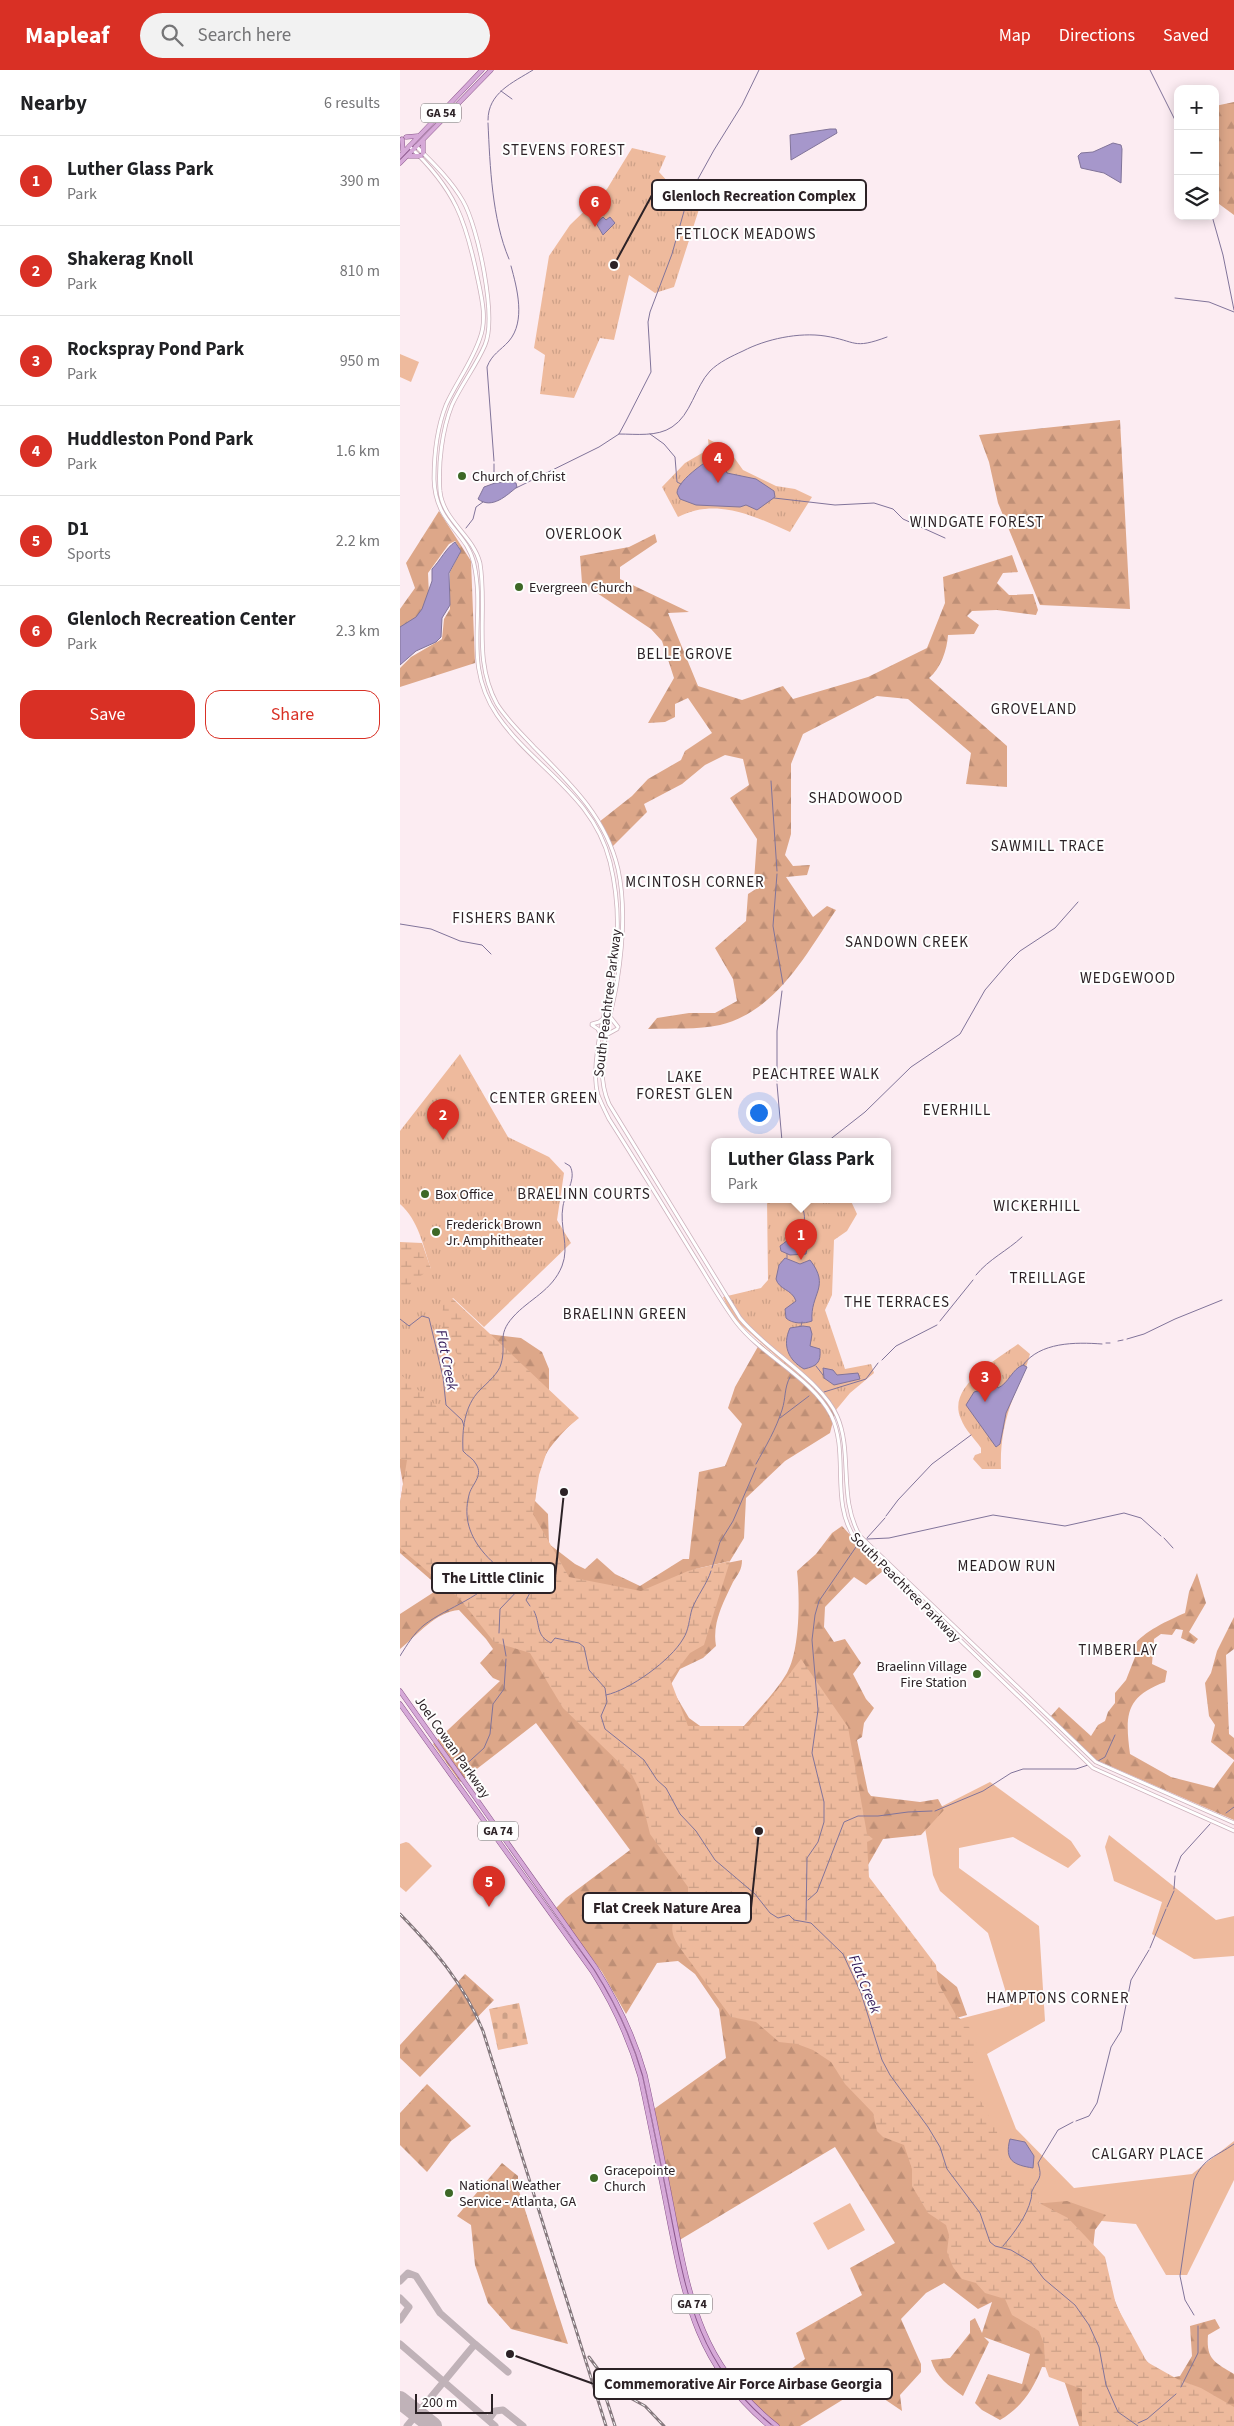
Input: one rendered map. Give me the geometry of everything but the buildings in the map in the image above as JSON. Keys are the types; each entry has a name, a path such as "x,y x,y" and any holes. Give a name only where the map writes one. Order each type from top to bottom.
{"main road":[{"name":"GA 54","path":"402,154 482,70"},
{"name":"GA 54","path":"400,163 489,70"},
{"path":"402,154 404,138 418,136"},
{"path":"422,155 423,140"},
{"path":"410,144 422,155"},
{"path":"406,156 422,155"},
{"name":"South Peachtree Parkway","path":"422,155 445,176 464,201 473,226 489,314 485,345 453,405 444,430 440,492 442,503 451,519 478,555 482,576 483,662 488,685 497,704 512,724 577,789 602,826 612,847 621,887 623,925 620,964 601,1074 605,1095 627,1136 740,1318 751,1331 821,1392 837,1414 841,1429 851,1521 860,1536 1096,1762 1234,1823"},
{"name":"South Peachtree Parkway","path":"422,155 449,191 466,224 483,307 481,337 447,403 438,433 435,489 440,509 466,547 475,567 478,666 488,698 508,728 590,814 609,860 617,904 617,936 596,1081 598,1094 609,1119 736,1322 764,1351 817,1397 831,1416 836,1438 843,1513 848,1529 856,1540 1093,1768 1234,1831"},
{"path":"607,1035 618,1028 613,1023 611,1017"},
{"path":"601,1037 598,1030 592,1024 600,1022 605,1018"},
{"name":"Joel Cowan Parkway","path":"400,1691 606,1983 621,2011 637,2050 688,2290 698,2322 709,2346 729,2377 749,2401 777,2426"},
{"name":"Joel Cowan Parkway","path":"400,1704 601,1986 616,2013 632,2051 650,2113 682,2284 694,2324 705,2349 725,2380 745,2405 769,2426"}],"green space":[{"path":"1234,102 1234,215 1219,204 1219,105"},
{"path":"632,148 666,156 659,172 670,184 701,203 674,287 655,293 629,275 614,340 600,338 574,398 540,394 545,355 534,348 549,256 570,225 607,189"},
{"path":"400,354 419,362 411,382 400,377"},
{"path":"1120,420 1130,609 1040,605 998,503 989,462 979,435"},
{"path":"708,439 728,449 743,470 776,486 795,489 812,497 790,532 749,515 721,509 692,511 678,517 662,487 685,463 709,449"},
{"path":"439,511 471,561 475,663 400,687 400,668 411,657 442,639 444,619 450,609 450,572 461,551 455,541 449,544 428,573 429,596 422,620 400,630 400,609 415,588 406,563"},
{"path":"655,534 657,542 620,567 620,579 689,612 668,613 698,686 742,700 783,686 793,699 868,677 927,648 945,603 943,577 1012,555 1018,572 1003,573 997,583 1009,595 1033,594 1038,610 1036,615 997,610 972,611 967,616 979,625 974,634 948,635 943,658 929,678 1007,746 1007,787 966,784 971,753 908,699 877,696 803,734 791,764 791,834 785,855 793,866 810,865 807,875 786,877 813,917 827,906 836,910 801,962 774,994 740,1018 720,1025 703,1028 648,1029 657,1018 689,1013 715,1013 737,1001 733,979 715,948 746,921 748,894 756,889 754,881 757,839 730,798 749,785 743,759 725,755 705,765 682,784 644,804 647,812 612,847 599,822 632,796 648,779 681,760 685,751 712,733 688,698 675,704 675,717 665,722 648,723 674,678 662,641 651,629 582,583 580,556 629,547"},
{"path":"460,1054 508,1137 549,1157 564,1173 557,1220 571,1243 484,1327 453,1298 443,1305 442,1331 469,1372 442,1411 400,1374 400,1297 413,1281 431,1269 416,1226 400,1204 400,1131"},
{"path":"767,1203 852,1203 857,1214 847,1231 834,1240 832,1295 825,1310 845,1369 871,1364 874,1373 850,1393 836,1410 732,1317 723,1297 761,1288 768,1280"},
{"path":"400,1242 422,1243 436,1283 579,1418 550,1442 539,1475 533,1514 569,1577 641,1591 688,1571 730,1561 704,1645 690,1653 670,1679 688,1726 749,1726 801,1659 848,1727 867,1834 873,1839 867,1842 869,1877 936,1965 938,1983 956,2015 974,2032 979,2044 972,2066 975,2086 977,2094 997,2131 999,2156 1016,2179 1031,2187 1038,2194 1039,2203 1068,2218 1105,2257 1116,2305 1147,2362 1179,2380 1201,2388 1234,2407 1234,2426 1082,2426 1082,2389 1049,2377 1045,2366 1044,2344 1039,2331 1012,2315 1005,2299 985,2293 976,2283 962,2279 953,2267 947,2252 949,2235 946,2225 928,2213 912,2186 912,2169 904,2145 883,2137 877,2131 873,2113 845,2084 831,2062 813,2050 797,2044 779,2042 756,2022 731,2017 675,1941 672,1928 673,1922 688,1900 688,1887 650,1834 639,1789 632,1775 563,1708 530,1653 494,1642 460,1599 400,1548 400,1503 407,1460 400,1459"},
{"path":"400,1244 435,1285 488,1334 521,1338 542,1352 549,1369 549,1400 573,1422 549,1449 541,1465 535,1501 548,1514 549,1544 575,1564 585,1569 597,1558 615,1574 640,1586 683,1559 689,1559 699,1472 725,1466 742,1424 728,1408 735,1387 760,1343 836,1410 830,1433 785,1461 746,1498 744,1538 730,1561 691,1570 742,1560 738,1574 719,1613 715,1638 716,1646 703,1658 680,1669 670,1686 689,1718 707,1731 743,1727 777,1687 787,1673 791,1663 798,1624 799,1595 797,1571 816,1554 832,1533 842,1526 883,1571 866,1585 854,1577 825,1607 824,1627 834,1642 845,1639 861,1663 853,1674 866,1699 874,1708 864,1723 862,1737 857,1740 868,1792 871,1796 920,1802 938,1799 944,1810 921,1835 883,1839 864,1872 935,1969 957,1987 967,2015 942,2022 990,2168 1034,2204 1067,2201 1106,2215 1095,2230 1093,2249 1129,2334 1141,2355 1164,2379 1180,2376 1192,2356 1190,2326 1215,2319 1220,2328 1208,2335 1208,2350 1216,2363 1234,2374 1234,2426 1079,2426 1060,2368 1042,2367 1026,2398 1000,2420 982,2410 975,2403 988,2374 1022,2384 1030,2354 984,2337 989,2342 963,2396 948,2385 936,2371 931,2360 950,2358 970,2333 970,2321 975,2318 982,2333 992,2302 978,2309 944,2283 926,2293 901,2319 921,2364 921,2372 900,2395 902,2411 865,2386 800,2426 773,2426 749,2399 805,2359 796,2333 862,2295 850,2268 895,2243 835,2147 678,2241 654,2109 726,2058 719,2009 695,1974 678,1961 657,1963 626,2014 602,1972 555,1909 566,1898 630,1850 536,1723 460,1782 433,1744 500,1681 493,1678 480,1663 493,1649 459,1610 451,1611 435,1619 400,1649 400,1614 434,1592 438,1586 400,1553 400,1503 403,1484 400,1467"},
{"path":"1018,1344 1030,1354 1007,1416 1002,1442 1001,1469 982,1469 973,1459 975,1455 981,1453 981,1448 961,1419 958,1407 960,1396 967,1385 986,1366"},
{"path":"1197,1573 1206,1603 1189,1632 1198,1639 1194,1644 1181,1638 1183,1630 1176,1629 1172,1635 1161,1634 1154,1639 1152,1664 1167,1671 1165,1682 1142,1694 1135,1701 1131,1709 1128,1718 1130,1754 1171,1777 1214,1788 1234,1761 1234,1820 1096,1760 1051,1716 1059,1707 1091,1736 1098,1725 1105,1721 1108,1712 1115,1703 1115,1693 1126,1680 1137,1652 1134,1646 1149,1631 1185,1613 1189,1592"},
{"path":"1234,1617 1234,1649 1226,1655 1229,1734 1234,1738 1234,1760 1211,1742 1215,1725 1209,1716 1205,1683 1211,1673 1217,1651"},
{"path":"990,1782 1071,1841 1081,1856 1068,1868 1013,1837 959,1848 959,1868 1039,1926 1045,2021 987,2054 1016,2129 1074,2188 1192,2174 1234,2141 1234,2180 1187,2275 1166,2275 1136,2224 1068,2218 996,2180 944,2023 1010,2006 988,1933 940,1891 933,1875 923,1816"},
{"path":"1109,1835 1216,1920 1234,1916 1234,1956 1194,1959 1152,1934 1162,1902 1114,1881 1105,1847"},
{"path":"406,1842 432,1866 406,1892 400,1887 400,1844"},
{"path":"465,1974 494,2000 420,2077 400,2058 400,2045"},
{"path":"519,2003 528,2044 498,2050 489,2009"},
{"path":"427,2084 471,2126 451,2141 427,2172 400,2145 400,2113"},
{"path":"502,2163 518,2176 518,2188 568,2344 511,2329 488,2303 475,2265 471,2225 457,2216"},
{"path":"850,2203 865,2230 828,2250 813,2223"}],"shaded area":[{"path":"836,129 837,133 791,160 790,135"},
{"path":"1113,143 1121,145 1122,149 1121,183 1104,173 1081,168 1078,156 1081,153 1093,152"},
{"path":"603,217 606,220 610,217 615,223 603,235 596,223"},
{"path":"724,452 724,466 727,473 756,479 774,491 775,497 757,510 746,505 740,507 696,505 680,499 677,493 689,475 704,463"},
{"path":"495,483 516,483 517,487 499,500 489,503 478,499 484,487"},
{"path":"455,542 461,551 449,573 450,605 442,618 441,637 436,642 416,651 400,665 400,627 416,617 422,609 432,581 432,569"},
{"path":"812,1227 814,1229 811,1234 814,1238 807,1247 806,1254 790,1255 781,1251 780,1246 791,1237 803,1229"},
{"path":"785,1258 800,1264 810,1260 816,1269 819,1284 812,1311 812,1321 798,1323 786,1318 785,1309 796,1301 792,1294 780,1285 776,1279 779,1265"},
{"path":"810,1327 812,1334 810,1346 820,1349 819,1361 812,1367 804,1369 790,1357 787,1346 790,1328"},
{"path":"1023,1365 1027,1367 1006,1413 1000,1444 996,1447 966,1405 974,1392 988,1388 996,1382 998,1388 1002,1386"},
{"path":"823,1368 833,1370 837,1375 858,1373 860,1379 834,1385 824,1378"},
{"path":"1010,2139 1025,2142 1034,2156 1033,2168 1012,2161 1008,2152"}],"waterway":[{"path":"488,120 489,111 497,96 510,84 533,70"},
{"path":"516,488 599,447 619,434 651,372 648,322 650,312 672,254 688,197 742,105 759,70"},
{"path":"1150,70 1174,118"},
{"path":"501,91 512,99"},
{"path":"488,123 495,210 509,259"},
{"path":"1213,220 1223,255 1234,310"},
{"path":"494,461 487,367 494,356 509,341 517,324 519,304 511,266"},
{"path":"1175,298 1209,302 1234,312"},
{"path":"619,434 653,434 672,427 684,415 710,371 730,357 762,343 783,337 804,335 825,336 860,344 887,337"},
{"path":"650,434 664,444 675,457 677,482 681,484"},
{"path":"494,464 494,483"},
{"path":"774,498 835,505 874,503 893,509 903,519 945,538"},
{"path":"466,528 473,519 476,507 483,502"},
{"path":"771,781 777,871"},
{"path":"777,874 773,926 783,984"},
{"path":"832,1138 865,1112 911,1067 960,1034 985,990 1009,962 1020,951 1055,928 1078,902"},
{"path":"400,924 431,929 460,941 482,945 491,954"},
{"path":"777,1081 777,1031 782,991"},
{"path":"777,1084 782,1138"},
{"path":"530,1606 526,1600 531,1591 506,1573 483,1552 469,1526 467,1511 469,1495 479,1472 475,1462 463,1451 463,1435 470,1403 500,1367 503,1357 503,1335 508,1324 519,1311 552,1282 562,1266 565,1251 562,1214 572,1176 570,1166 565,1163"},
{"path":"799,1203 804,1213 803,1229"},
{"path":"976,1275 1022,1237"},
{"path":"940,1321 973,1280"},
{"path":"1127,1339 1144,1334 1222,1300"},
{"name":"Flat Creek","path":"400,1319 409,1326 422,1316 429,1318 443,1377 446,1405 462,1420 464,1426"},
{"path":"801,1326 802,1322"},
{"path":"882,1360 896,1346 937,1325"},
{"path":"1118,1341 1123,1340"},
{"path":"1023,1365 1030,1357 1059,1345 1102,1344"},
{"path":"824,1392 866,1379 878,1363"},
{"path":"816,1366 823,1375"},
{"path":"756,1464 780,1417 790,1377"},
{"path":"780,1418 809,1396"},
{"path":"886,1516 898,1500 932,1464 971,1435"},
{"path":"712,1568 720,1542 733,1521 756,1468"},
{"path":"867,1539 889,1538 993,1515 1065,1526 1124,1513 1141,1518 1161,1536"},
{"path":"867,1538 885,1518"},
{"path":"1164,1538 1173,1548"},
{"path":"806,1920 807,1858 818,1842 824,1822 824,1802 812,1753 818,1710 812,1640 815,1615 819,1601 856,1547"},
{"path":"400,1656 420,1628 485,1588 501,1571"},
{"path":"606,1695 638,1681 660,1665 677,1647 685,1636 692,1609 711,1571"},
{"path":"499,1633 500,1609 522,1586"},
{"name":"Flat Creek","path":"534,1611 540,1633 546,1640 551,1643 555,1638 579,1643 584,1647 589,1670 605,1688 607,1702 601,1716 605,1729 644,1760 657,1780 666,1788 680,1814 696,1831 715,1860 755,1894 770,1913 778,1918 789,1915 794,1920 811,1923 843,1954 861,1993 882,2060 890,2075 928,2127 940,2147 947,2169 980,2213 990,2242 995,2246 1011,2250 1031,2262 1044,2279 1075,2305 1089,2325 1099,2347 1106,2385 1118,2412 1138,2426"},
{"path":"503,1639 506,1656"},
{"path":"460,1770 484,1748 490,1734 493,1704 504,1689 506,1659"},
{"path":"1098,1761 1105,1757 1115,1735"},
{"path":"935,1811 983,1791 1011,1773 1023,1769 1076,1769 1088,1765"},
{"path":"1226,1813 1234,1807"},
{"path":"808,1900 817,1892 844,1822 858,1816 932,1811"},
{"path":"1175,1872 1181,1856 1210,1824"},
{"path":"1174,1889 1175,1876"},
{"path":"1167,1907 1174,1891"},
{"path":"1150,1948 1166,1909"},
{"path":"1076,2121 1089,2116 1097,2103 1111,2047 1121,2031 1131,1980 1149,1950"},
{"path":"1003,2246 1016,2230 1026,2212 1032,2191 1040,2175 1038,2163 1058,2130 1073,2122"},
{"path":"1194,2315 1185,2300 1180,2276 1194,2180 1206,2162 1234,2144"},
{"path":"1181,2387 1198,2353 1198,2326"},
{"path":"1138,2423 1147,2419 1176,2394"}],"taxiway":[{"path":"400,2281 408,2273 416,2276 440,2313 475,2344"},
{"path":"400,2298 409,2307 400,2320"},
{"path":"400,2344 495,2426"},
{"path":"407,2426 475,2344 508,2372"},
{"path":"488,2420 495,2411 503,2410 523,2426"}],"runway":[{"path":"400,2400 433,2426"}],"railway":[{"path":"400,1914 448,1968 467,1998 483,2031 606,2426"},
{"path":"589,2357 612,2388 645,2406 664,2426"},
{"path":"599,2376 615,2426"}],"place":[{"name":"Glenloch Recreation Center","path":"595,227"},
{"name":"Glenloch Recreation Complex","path":"614,265"},
{"name":"Church of Christ","path":"462,476"},
{"name":"Huddleston Pond Park","path":"718,483"},
{"name":"Evergreen Church","path":"519,587"},
{"name":"Shakerag Knoll","path":"443,1140"},
{"name":"Box Office","path":"425,1194"},
{"name":"Frederick Brown Jr. Amphitheater","path":"436,1232"},
{"name":"Luther Glass Park","path":"801,1260"},
{"name":"Rockspray Pond Park","path":"985,1402"},
{"name":"The Little Clinic","path":"564,1492"},
{"name":"Braelinn Village Fire Station","path":"977,1674"},
{"name":"Flat Creek Nature Area","path":"759,1831"},
{"name":"D1","path":"489,1907"},
{"name":"Gracepointe Church","path":"594,2178"},
{"name":"National Weather Service - Atlanta, GA","path":"449,2193"},
{"name":"Commemorative Air Force Airbase Georgia","path":"510,2354"}],"district":[{"name":"STEVENS FOREST","path":"564,150"},
{"name":"FETLOCK MEADOWS","path":"746,234"},
{"name":"WINDGATE FOREST","path":"977,522"},
{"name":"OVERLOOK","path":"584,534"},
{"name":"BELLE GROVE","path":"685,654"},
{"name":"GROVELAND","path":"1034,709"},
{"name":"SHADOWOOD","path":"856,798"},
{"name":"SAWMILL TRACE","path":"1048,846"},
{"name":"MCINTOSH CORNER","path":"695,882"},
{"name":"FISHERS BANK","path":"504,918"},
{"name":"SANDOWN CREEK","path":"907,942"},
{"name":"WEDGEWOOD","path":"1128,978"},
{"name":"PEACHTREE WALK","path":"816,1074"},
{"name":"LAKE FOREST GLEN","path":"685,1086"},
{"name":"CENTER GREEN","path":"544,1098"},
{"name":"EVERHILL","path":"957,1110"},
{"name":"BRAELINN COURTS","path":"584,1194"},
{"name":"WICKERHILL","path":"1037,1206"},
{"name":"TREILLAGE","path":"1048,1278"},
{"name":"THE TERRACES","path":"897,1302"},
{"name":"BRAELINN GREEN","path":"625,1314"},
{"name":"MEADOW RUN","path":"1007,1566"},
{"name":"TIMBERLAY","path":"1118,1650"},
{"name":"HAMPTONS CORNER","path":"1058,1998"},
{"name":"CALGARY PLACE","path":"1148,2154"}]}
